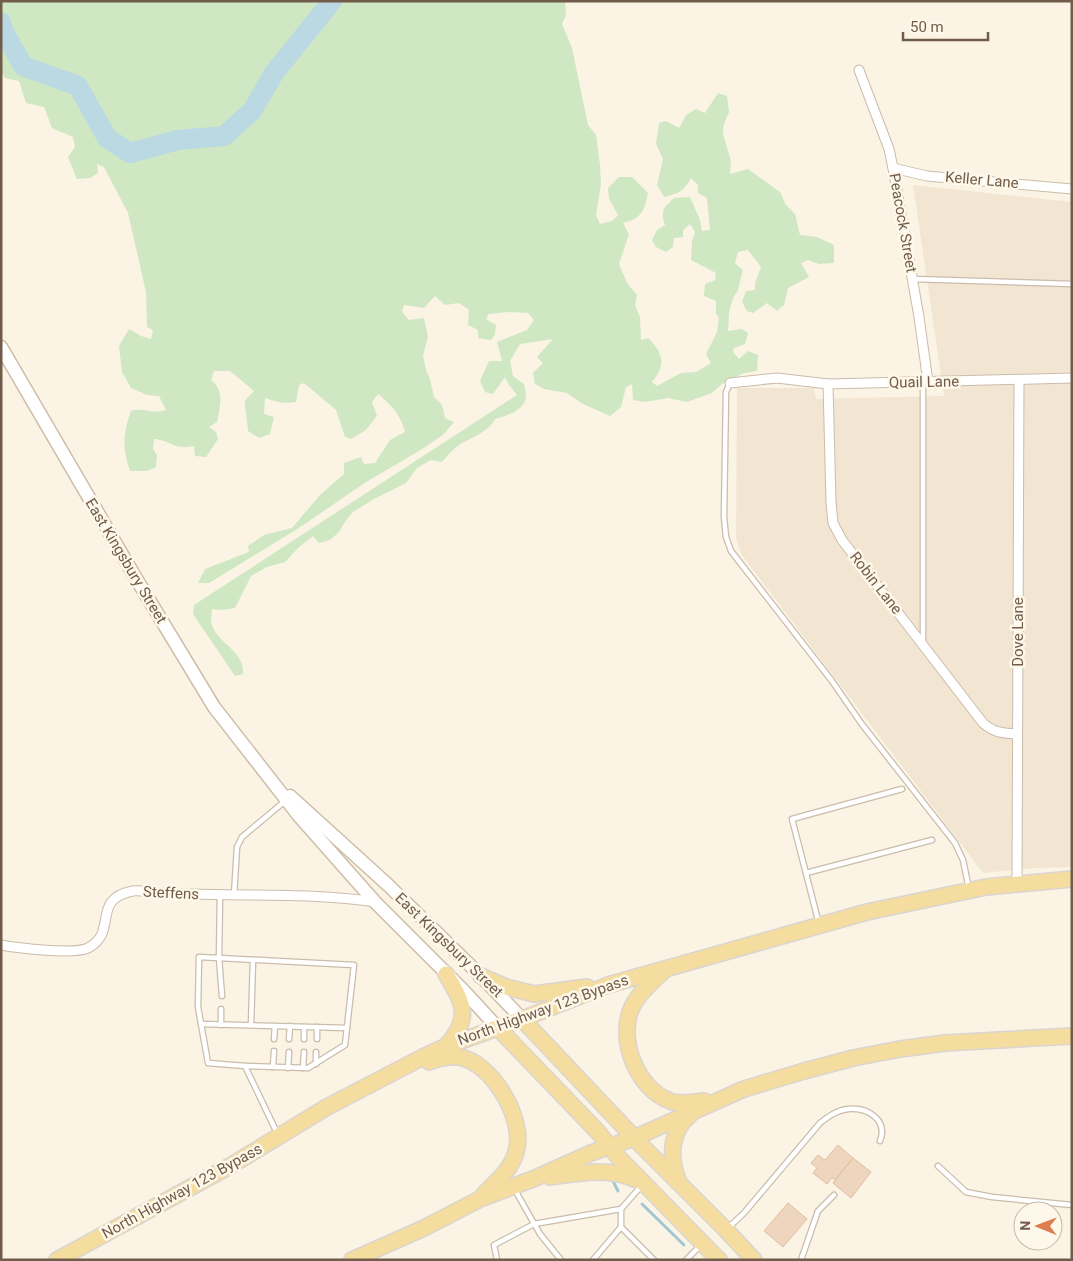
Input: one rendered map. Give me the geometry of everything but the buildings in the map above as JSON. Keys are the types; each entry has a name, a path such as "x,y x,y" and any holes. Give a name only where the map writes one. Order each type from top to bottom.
{"main road":[{"name":"East Kingsbury Street","path":"1,347 137,580 214,707 260,769 375,902 719,1260"},
{"name":"East Kingsbury Street","path":"260,769 381,879 482,976 634,1138 754,1260"},
{"name":"North Highway 123 Bypass","path":"58,1260 230,1166 328,1107 447,1046 608,985 867,912 969,890 1017,883 1072,879"},
{"path":"666,968 644,988 632,1008 626,1026 628,1044 641,1077 651,1091 670,1102 681,1103 706,1100 853,1058 900,1049 945,1043 1072,1036"},
{"path":"446,974 460,998 463,1012 462,1024 456,1036 447,1046"},
{"path":"482,976 506,988 534,994 608,985"},
{"path":"372,1084 442,1057 460,1057 473,1063 494,1080 513,1117 518,1135 517,1150 511,1165 504,1175 480,1199"},
{"path":"352,1260 424,1228 480,1199 513,1187 591,1153 634,1138 744,1089"},
{"path":"679,1184 673,1167 672,1152 675,1137 682,1121 699,1108"},
{"path":"533,1178 591,1171 613,1172 644,1183"}],"street":[{"name":"Peacock Street","path":"859,70 888,149 893,168 920,317 925,382"},
{"name":"Keller Lane","path":"893,168 927,176 1072,189"},
{"name":"Quail Lane","path":"730,382 777,378 828,384 1072,378"},
{"name":"Dove Lane","path":"1017,883 1019,380"},
{"name":"Robin Lane","path":"828,384 831,502 833,523 842,540 983,723 990,730 1017,734"},
{"name":"Steffens","path":"1,945 74,952 87,949 98,940 104,930 107,907 116,896 134,891 220,895 343,897 375,902"}],"lane":[{"path":"913,279 1072,284"},
{"path":"730,382 726,392 724,517 726,537 732,551 832,682 866,730 955,843 963,860 969,890"},
{"path":"923,645 925,382"},
{"path":"819,925 792,819 902,789"},
{"path":"234,895 237,847 242,837 286,800"},
{"path":"806,873 932,840"},
{"path":"220,895 219,958 222,996"},
{"path":"199,957 219,958 354,965 345,1045 308,1068 208,1063 198,1007 199,957"},
{"path":"251,1025 253,960"},
{"path":"221,1009 221,1025"},
{"path":"201,1024 347,1028"},
{"path":"274,1039 275,1026"},
{"path":"289,1039 290,1026"},
{"path":"304,1026 304,1039"},
{"path":"316,1039 317,1027"},
{"path":"273,1067 274,1051"},
{"path":"288,1068 289,1052"},
{"path":"303,1068 304,1052"},
{"path":"316,1052 316,1064"},
{"path":"245,1066 279,1136"},
{"path":"726,1230 744,1214 820,1123 834,1113 849,1109 865,1111 875,1116 883,1133 880,1141"},
{"path":"938,1166 966,1192 992,1197 1072,1205"},
{"path":"497,1260 494,1245 534,1224 620,1209 644,1183"},
{"path":"513,1187 540,1234 561,1260"},
{"path":"801,1260 818,1211 834,1195"},
{"path":"620,1209 621,1227 654,1260"},
{"path":"594,1260 621,1227"},
{"path":"686,1260 703,1244"}],"shaded area":[{"path":"913,185 1072,202 1072,867 1034,868 983,873 741,554 736,538 737,388 814,388 816,399 944,396"}],"green space":[{"path":"1,1 565,1 566,15 562,24 572,48 588,125 596,135 601,184 596,215 600,224 612,221 618,215 609,199 608,188 619,177 632,177 648,193 641,213 634,219 623,223 629,234 619,264 627,283 637,295 635,305 640,317 641,340 648,338 660,354 660,370 652,382 657,386 681,373 696,372 711,363 706,354 717,332 719,317 716,314 716,301 704,296 705,284 715,280 716,273 691,260 692,241 695,232 690,224 683,230 683,237 674,238 673,247 666,252 656,247 652,240 657,230 665,225 664,210 674,198 690,197 700,220 702,231 710,230 707,198 698,193 698,185 691,178 680,191 664,197 657,185 663,159 656,144 659,123 666,121 679,128 686,115 696,109 705,113 718,93 727,96 729,112 724,124 723,134 731,161 730,174 748,169 780,192 786,205 795,214 800,235 817,237 834,245 834,263 819,264 808,260 801,263 809,277 788,288 784,305 777,311 767,303 753,313 747,311 742,302 746,291 755,290 755,283 761,267 748,250 738,252 735,263 743,270 729,313 728,331 742,329 748,333 745,344 734,348 733,352 739,359 748,351 758,355 757,371 744,373 722,384 712,393 687,402 668,398 645,402 633,400 632,384 626,387 621,407 610,416 583,404 567,393 544,389 535,384 533,373 543,363 537,357 553,339 520,344 510,361 513,376 524,384 525,401 519,409 495,419 489,427 457,447 442,462 431,460 417,468 406,483 353,512 339,532 330,540 319,543 313,536 285,562 267,567 251,576 235,608 212,609 211,621 215,632 235,653 242,666 243,674 235,676 193,614 194,605 517,395 505,377 493,394 485,392 480,381 489,361 502,361 497,342 527,330 534,320 528,313 489,314 486,319 496,325 495,334 491,340 478,338 478,330 468,325 469,310 459,303 445,305 435,296 424,308 404,305 402,312 409,320 424,318 428,337 423,355 426,370 434,397 442,405 445,418 454,422 443,435 366,482 302,526 209,583 198,583 205,569 249,552 248,546 264,535 292,528 320,495 344,474 344,463 361,457 364,464 375,463 390,440 405,432 403,426 395,411 378,394 372,402 377,416 366,430 351,439 345,437 336,410 304,383 299,385 296,402 280,402 265,398 264,414 274,417 270,434 259,438 248,431 245,406 245,401 254,391 230,371 214,371 211,380 220,394 220,405 217,422 209,427 216,432 218,439 206,457 195,456 194,446 181,447 154,439 153,449 157,455 156,467 147,471 130,471 124,441 131,411 156,412 166,410 159,396 147,395 131,388 122,372 119,346 129,329 151,339 153,330 147,327 146,292 128,213 104,167 97,164 98,173 90,178 77,179 68,157 75,147 73,137 52,128 44,107 26,103 19,81 5,78 1,72"}],"waterway":[{"path":"1,22 3,30 23,66 78,86 107,138 130,153 178,140 224,136 252,111 274,73 332,1"},
{"path":"612,1179 618,1191"},
{"path":"642,1204 684,1245"}]}
